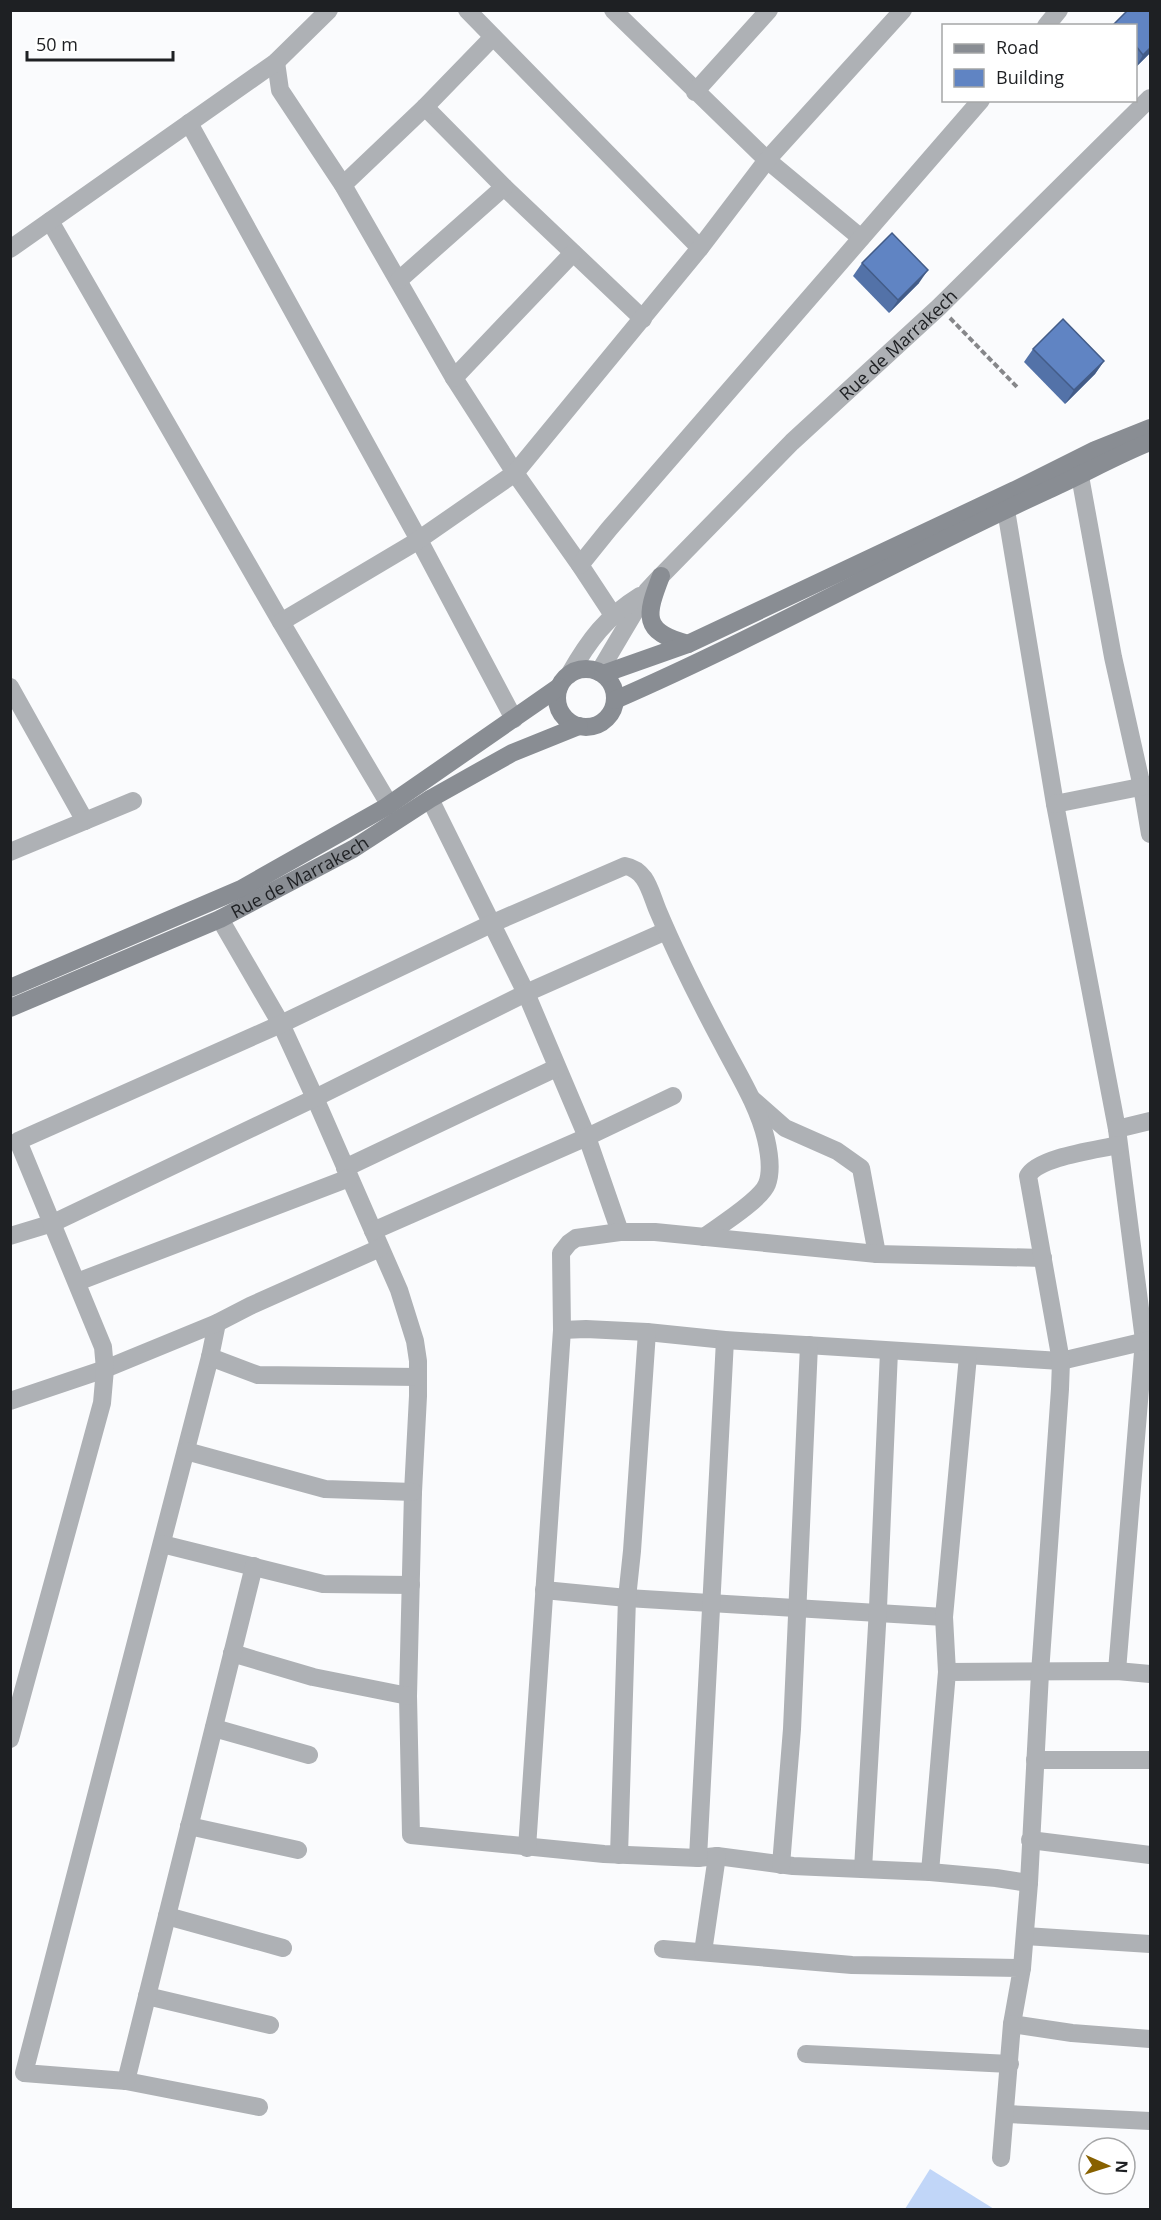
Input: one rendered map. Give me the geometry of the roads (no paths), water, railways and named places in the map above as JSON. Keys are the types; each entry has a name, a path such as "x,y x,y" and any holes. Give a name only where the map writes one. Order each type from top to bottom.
{"main road":[{"path":"601,673 613,686 614,708 603,722 596,726 579,726 572,723 560,711 558,704 564,681 584,669 601,673 688,644 1095,450 1150,428"},
{"path":"615,700 694,666 1006,510 1150,442"},
{"path":"662,576 650,606 652,622 661,635 667,639 688,644"},
{"name":"Rue de Marrakech","path":"10,988 241,889 389,804 514,719 564,681"},
{"name":"Rue de Marrakech","path":"10,1008 220,919 353,849 430,799 512,753 579,726"}],"street":[{"path":"10,249 276,62 329,10"},
{"path":"467,10 700,248"},
{"path":"695,92 769,10"},
{"path":"280,622 419,540 515,473 643,319 767,160 903,10"},
{"path":"1048,24 1059,10"},
{"path":"626,15 695,92 767,160 861,238"},
{"path":"343,185 425,107 493,37"},
{"path":"276,62 280,90 343,185 454,378 515,473 613,615"},
{"name":"Rue de Marrakech","path":"564,681 594,634 613,615 647,591 792,442 939,307 1150,99"},
{"path":"580,565 979,102"},
{"path":"425,107 504,187 643,319"},
{"path":"189,123 419,540 514,719"},
{"path":"399,280 504,187"},
{"path":"50,221 280,622 389,804"},
{"path":"454,378 573,254"},
{"path":"1080,476 1113,657 1146,786 1150,834"},
{"path":"1006,510 1055,804 1118,1137 1148,1340 1117,1671"},
{"name":"Rue de Marrakech","path":"601,673 647,591"},
{"path":"10,687 85,821"},
{"path":"1055,804 1146,786"},
{"path":"430,799 526,993 587,1137 620,1232"},
{"path":"10,852 133,801"},
{"path":"10,1739 102,1403 105,1369 103,1347 18,1141 281,1024 493,923 625,866 636,868 644,878 666,931 701,1004 751,1098 766,1138 769,1165 767,1184 760,1195 704,1237"},
{"path":"220,919 281,1024 408,1313 415,1341 418,1377 408,1696 411,1835 527,1848 619,1855 698,1858 717,1856 781,1865 930,1872 1029,1883"},
{"path":"10,1236 53,1223 315,1098 526,993 666,931"},
{"path":"77,1282 347,1173 556,1068"},
{"path":"12,1397 105,1369 217,1323 376,1240 674,1096"},
{"path":"751,1098 785,1128 837,1151 861,1168 877,1254"},
{"path":"1001,2158 1012,2024 1025,1936 1040,1673 1060,1403 1061,1361 1028,1176 1032,1170 1053,1160 1118,1137 1150,1121"},
{"path":"527,1848 562,1330 561,1253 569,1243 576,1238 620,1232 655,1232 877,1254 1043,1258"},
{"path":"217,1323 186,1451 24,2073 126,2081 259,2107"},
{"path":"562,1330 647,1332 725,1340 1061,1361 1148,1340"},
{"path":"619,1855 627,1598 647,1332"},
{"path":"698,1858 725,1340"},
{"path":"781,1865 792,1729 809,1345"},
{"path":"863,1869 878,1613 889,1351"},
{"path":"930,1872 947,1672 944,1617 968,1356"},
{"path":"210,1357 258,1375 418,1377"},
{"path":"186,1451 325,1489 413,1492"},
{"path":"162,1544 323,1584 411,1585"},
{"path":"126,2081 254,1566"},
{"path":"544,1590 627,1598 944,1617"},
{"path":"232,1653 313,1677 408,1696"},
{"path":"947,1672 1117,1671 1150,1674"},
{"path":"214,1728 309,1755"},
{"path":"1035,1760 1150,1760"},
{"path":"189,1826 298,1850"},
{"path":"1030,1840 1150,1854"},
{"path":"703,1952 717,1856"},
{"path":"167,1916 284,1948"},
{"path":"1025,1936 1150,1944"},
{"path":"663,1949 852,1965 1022,1968"},
{"path":"147,1996 270,2025"},
{"path":"1012,2024 1072,2033 1150,2039"},
{"path":"806,2054 1010,2064"},
{"path":"1006,2114 1150,2121"}]}
